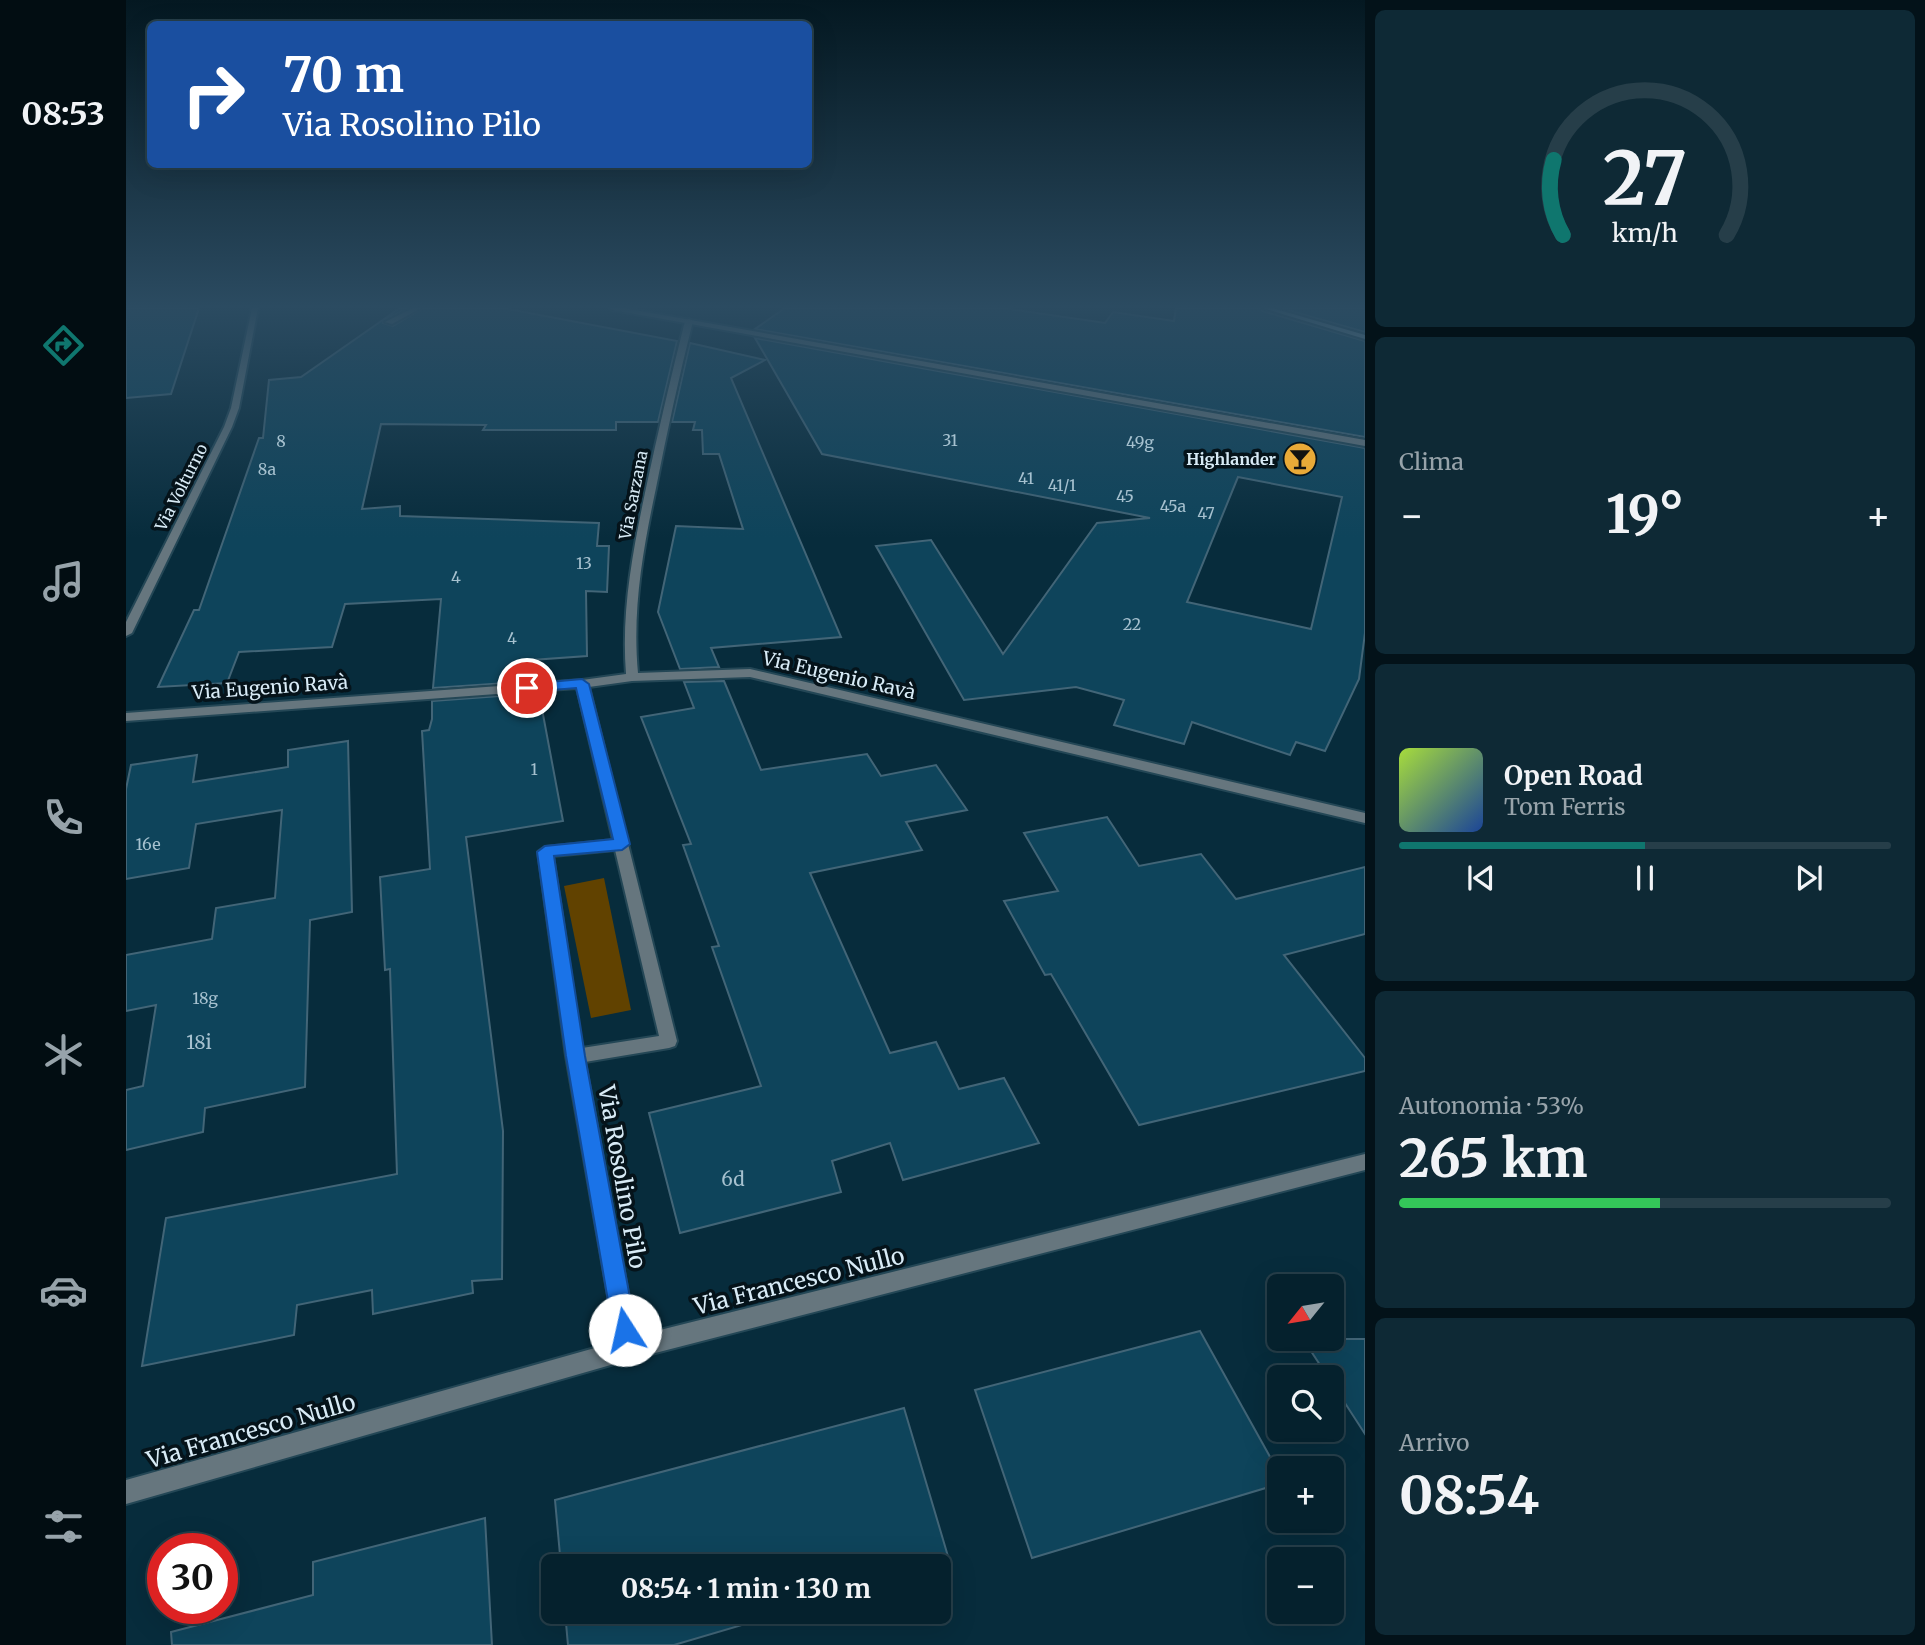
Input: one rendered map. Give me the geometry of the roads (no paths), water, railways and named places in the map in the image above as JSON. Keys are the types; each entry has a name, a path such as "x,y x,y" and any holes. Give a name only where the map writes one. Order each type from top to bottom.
{"street":[{"name":"Via Volturno","path":"127,629 228,427 239,385"},
{"name":"Via Sarzana","path":"632,677 629,629 640,537 672,385"},
{"path":"1042,385 1365,443"},
{"name":"Via Eugenio Ravà","path":"126,717 582,684 632,677 750,673 1365,818"},
{"path":"575,1056 669,1041 582,684"},
{"name":"Via Rosolino Pilo","path":"622,844 545,852 575,1056 628,1349"},
{"name":"Via Francesco Nullo","path":"126,1492 628,1349 1365,1162"}],"place":[{"name":"Highlander","path":"1300,459"}]}
